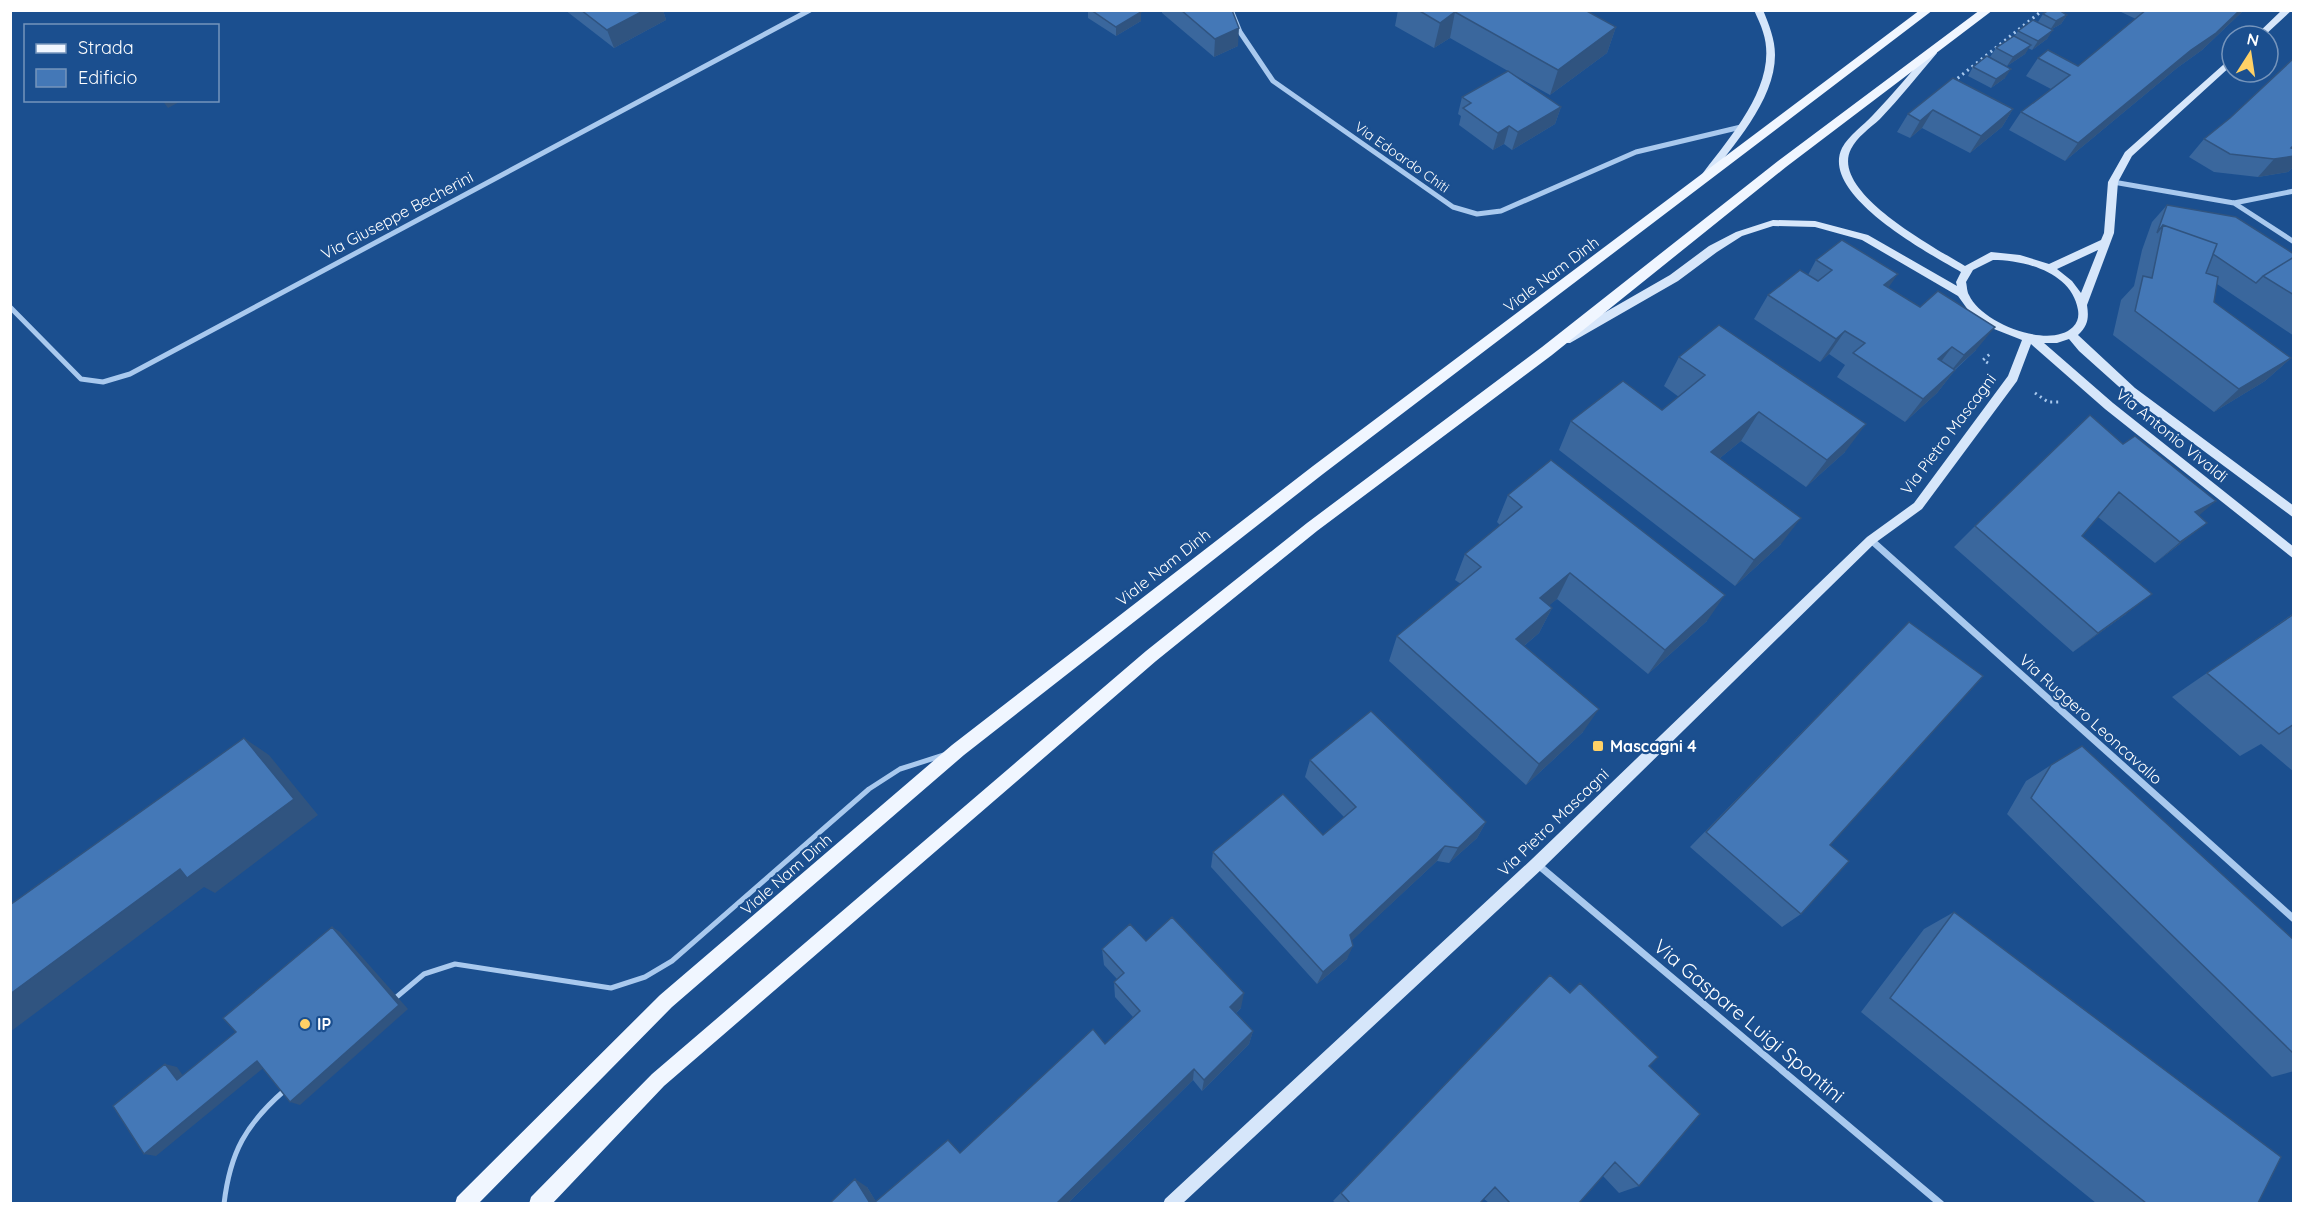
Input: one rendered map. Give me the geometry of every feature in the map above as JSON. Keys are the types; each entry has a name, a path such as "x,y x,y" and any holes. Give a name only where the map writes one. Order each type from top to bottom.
{"main road":[{"name":"Viale Nam Dinh","path":"464,1203 666,1001 958,750 1318,470 1698,186 1928,10"},
{"path":"538,1203 658,1080 1151,656 1312,527 1547,351 1782,164 1988,10"}],"street":[{"name":"Via Giuseppe Becherini","path":"10,307 81,379 103,382 130,374 810,10"},
{"name":"Via Edoardo Chiti","path":"1231,10 1240,32 1273,81 1453,207 1477,214 1502,211 1636,152 1741,127"},
{"path":"1698,186 1762,96 1770,65 1770,38 1758,10"},
{"path":"2272,24 2288,10"},
{"path":"1934,51 1875,118 1852,139 1844,153 1843,167 1850,185 1863,202 1965,270"},
{"path":"2083,303 2109,233 2113,182 2128,154 2220,71"},
{"path":"2113,182 2234,203 2294,191"},
{"path":"2234,203 2294,242"},
{"path":"1547,351 1674,278 1713,249 1739,234 1773,223 1815,224 1865,237 1963,294"},
{"path":"2050,268 2106,242"},
{"path":"1990,256 2010,256 2030,260 2050,268 2065,278 2076,290 2083,303 2084,315 2080,326 2071,334 2059,339 2030,339 2007,333 1987,322 1972,309 1963,294 1961,282 1965,270 1975,261 1990,256"},
{"name":"Via Antonio Vivaldi","path":"2071,334 2131,392 2294,513"},
{"name":"Via Pietro Mascagni","path":"1176,1202 1537,864 1871,540 1918,506 2013,378 2030,339"},
{"name":"Via Antonio Vivaldi","path":"2030,339 2109,406 2294,554"},
{"name":"Via Ruggero Leoncavallo","path":"1871,540 2294,919"},
{"name":"Via Gaspare Luigi Spontini","path":"1537,864 1941,1203"}],"lane":[{"path":"388,1004 424,974 454,964 611,988 645,977 672,961 869,789 900,769 958,750"},
{"path":"224,1203 226,1184 237,1145 260,1111 287,1088"}],"path":[{"path":"1950,85 2043,10"},
{"path":"1991,348 1989,355 1983,360 2048,402 2063,402"}],"building":[{"path":"581,10 645,10 607,30"},
{"path":"1091,10 1139,10 1141,12 1116,27"},
{"path":"1181,10 1232,10 1239,28 1215,39"},
{"path":"1418,10 1585,10 1616,27 1558,70 1455,12 1440,23"},
{"path":"2049,10 2059,10 2067,15 2056,21 2043,14"},
{"path":"2146,10 2240,10 2225,24 2220,24 2220,29 2216,33 2191,50 2078,143 2021,112 2070,75 2038,58 2048,50 2078,66"},
{"path":"2033,20 2053,30 2038,41 2018,31"},
{"path":"2014,36 2031,45 2013,57 1996,48"},
{"path":"1987,56 2011,69 1996,79 1973,67"},
{"path":"2294,58 2294,145 2291,148 2294,149 2294,156 2274,159 2230,154 2204,139 2266,84 2280,84 2280,71"},
{"path":"1508,71 1561,107 1518,132 1509,126 1498,133 1463,108 1471,103 1462,97"},
{"path":"1953,78 2013,109 1981,136 1933,110 1920,121 1908,114"},
{"path":"2167,205 2236,217 2294,254 2294,257 2263,276 2256,283 2213,254 2217,244 2163,225 2157,233"},
{"path":"2163,225 2217,244 2206,273 2218,277 2214,302 2291,358 2239,389 2135,311 2143,276 2152,278"},
{"path":"1842,240 1898,274 1884,285 1920,307 1938,291 1995,327 1964,355 1952,347 1938,359 1955,370 1923,399 1853,353 1865,343 1845,331 1836,339 1768,295 1800,270 1818,281 1832,270 1816,260"},
{"path":"2294,257 2294,295 2263,276"},
{"path":"1719,325 1866,424 1827,460 1759,412 1711,452 1801,518 1754,560 1571,421 1623,381 1662,410 1705,375 1679,357"},
{"path":"2090,415 2123,444 2135,436 2216,501 2195,512 2207,523 2180,542 2119,492 2082,536 2152,594 2098,633 1975,526"},
{"path":"1551,460 1725,595 1665,650 1570,573 1540,598 1552,608 1516,639 1599,709 1539,764 1397,636 1481,567 1465,554 1522,507 1508,495"},
{"path":"2294,614 2294,724 2279,734 2207,673"},
{"path":"1909,622 1983,676 1830,845 1849,861 1801,914 1706,832"},
{"path":"1371,711 1486,822 1458,848 1445,846 1350,935 1353,946 1323,972 1213,852 1283,794 1323,835 1356,807 1310,760"},
{"path":"244,738 294,799 187,878 180,869 10,994 10,905"},
{"path":"2082,746 2294,940 2294,1054 2031,798 2051,765"},
{"path":"1954,912 2281,1157 2258,1203 2146,1203 1890,998"},
{"path":"1172,917 1244,993 1230,1007 1253,1031 1204,1080 1194,1069 1057,1203 874,1203 948,1140 960,1153 1093,1029 1105,1044 1140,1011 1114,982 1124,973 1102,949 1130,924 1146,941"},
{"path":"332,927 399,1005 290,1102 257,1061 144,1154 113,1106 165,1064 177,1080 236,1032 223,1018"},
{"path":"1550,975 1570,993 1580,983 1658,1057 1649,1066 1700,1114 1639,1186 1615,1162 1579,1203 1510,1203 1495,1187 1480,1203 1350,1203 1341,1193"},
{"path":"855,1179 870,1203 830,1203"}],"place":[{"name":"Mascagni 4","path":"1598,746"},
{"name":"IP","path":"305,1024"}]}
